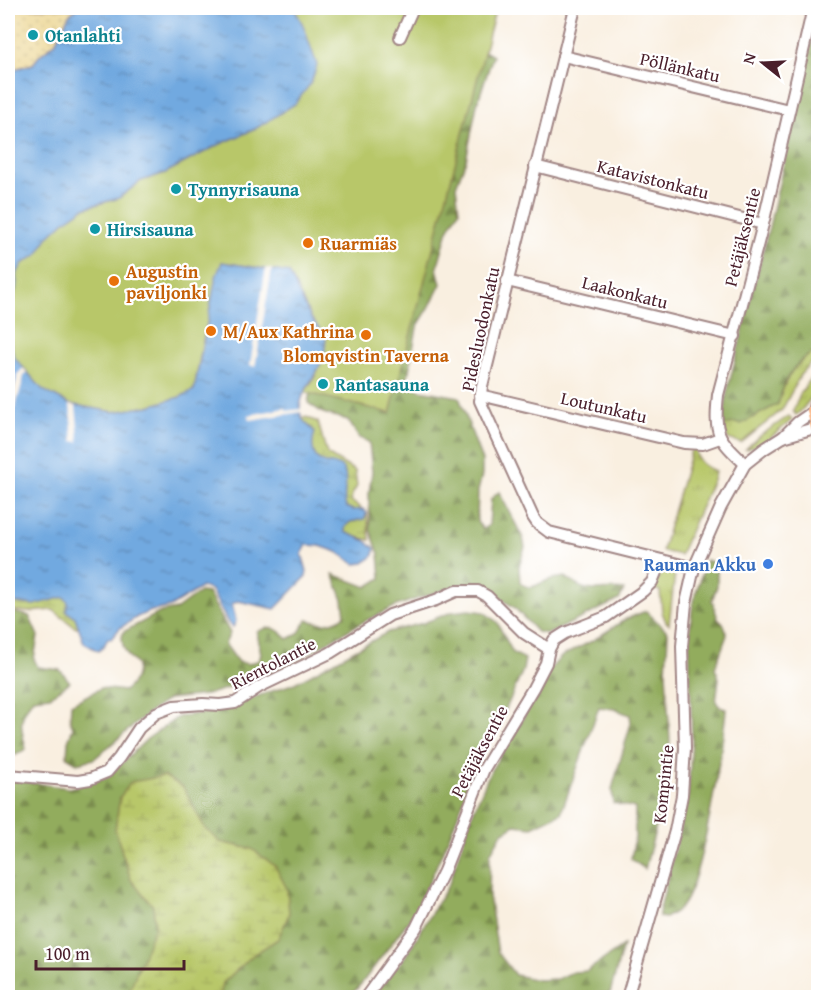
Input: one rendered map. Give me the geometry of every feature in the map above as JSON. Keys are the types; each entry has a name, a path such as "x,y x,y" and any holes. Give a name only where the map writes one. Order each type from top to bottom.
{"main road":[{"path":"818,428 814,411 819,398"}],"street":[{"path":"400,37 413,8"},
{"name":"Pidesluodonkatu","path":"575,8 507,281 480,401 537,523 549,532 694,568"},
{"name":"Petäjäksentie","path":"720,438 716,418 718,395 763,224 813,8"},
{"name":"Pöllänkatu","path":"563,56 789,110"},
{"name":"Katavistonkatu","path":"535,166 763,224"},
{"name":"Laakonkatu","path":"507,281 735,336"},
{"name":"Loutunkatu","path":"480,395 684,442 703,444 720,438"},
{"path":"694,568 724,500 745,464 814,411"},
{"path":"783,437 818,428"},
{"path":"720,438 745,464"},
{"path":"549,649 554,640 565,633 606,617 643,591 652,582 661,560"},
{"name":"Kompintie","path":"627,998 675,831 682,795 685,748 682,646 686,603 694,568"},
{"name":"Rientolantie","path":"8,775 78,781 90,779 107,772 139,728 156,713 174,706 235,703 260,687 330,653 390,615 456,591 478,591 488,596 524,633 549,649"},
{"name":"Petäjäksentie","path":"365,998 417,928 444,871 484,769 533,688 546,663 549,649"}],"green space":[{"path":"294,8 484,8 495,11 390,413 304,392 319,367 326,338 311,318 289,273 222,262 194,390 180,397 149,406 114,412 69,404 43,390 14,357 8,334 8,318 17,285 16,276 22,263 37,254 49,236 84,208 119,198 141,181 165,173 218,145 255,129 303,25"},
{"path":"818,16 818,349 802,360 791,372 778,404 741,424 733,423 723,426 727,392 769,227"},
{"path":"481,49 493,56 477,104 466,160 456,186 459,211 448,230 437,268 441,284 417,327 407,381 420,390 459,397 482,461 477,522 483,529 489,525 491,499 499,492 523,538 525,547 519,567 520,583 532,587 551,579 566,577 588,589 624,590 619,600 548,634 537,632 514,607 489,591 461,584 396,606 359,624 286,666 241,684 206,695 168,699 94,759 77,763 67,757 68,741 73,728 70,720 71,704 101,688 124,691 136,676 137,665 125,650 122,642 123,632 161,612 177,609 200,592 208,593 230,633 225,644 238,662 249,664 259,660 261,654 257,632 266,628 274,628 288,639 298,634 307,620 326,623 345,616 343,600 333,574 367,587 381,578 379,554 370,529 369,493 372,472 369,442 359,438 348,420 323,413 308,403 311,386"},
{"path":"818,349 818,356 801,374 782,410 741,443 728,439 723,426 742,423 778,404 784,385 796,366"},
{"path":"818,370 817,388 796,415 793,411 801,392"},
{"path":"789,416 792,420 770,438 746,449 758,437"},
{"path":"306,417 318,422 327,454 355,471 357,486 351,501 367,513 370,540 330,531 302,420"},
{"path":"692,447 696,448 701,463 715,471 680,555 662,551"},
{"path":"706,560 717,564 717,586 712,600 718,619 724,625 727,635 715,668 719,678 716,702 720,707 726,709 724,727 710,814 696,873 688,895 680,908 665,918 659,917 659,913 688,795 692,740 689,638 693,603"},
{"path":"665,569 675,573 669,624 662,612 660,591 653,588 659,574"},
{"path":"53,587 71,600 80,625 76,628 53,610 29,612 8,610 8,596"},
{"path":"469,610 484,612 497,622 513,653 525,659 523,670 502,718 479,760 418,908 349,997 8,997 8,779 69,788 108,777 147,739 178,717 216,711 295,683 388,632 423,623 452,612"},
{"path":"8,611 29,616 38,636 34,659 38,667 60,670 70,682 50,696 33,698 25,711 22,722 26,749 16,755 8,755"},
{"path":"646,611 668,632 666,673 670,741 663,800 645,869 631,859 635,837 635,808 613,803 612,789 631,723 630,715 614,709 599,707 561,813 532,827 515,825 502,833 490,854 489,896 498,953 515,975 538,980 557,979 573,972 587,971 623,946 610,993 570,998 370,998 405,957 449,884 470,819 491,770 523,719 538,682 562,656 592,641 626,619"},
{"path":"164,776 183,787 205,828 220,842 252,849 275,866 287,889 289,914 278,939 254,954 223,983 220,997 127,997 155,926 153,906 131,880 115,830 120,797 131,782"}],"sand":[{"name":"Otanlahti","path":"8,8 78,8 69,15 55,43 33,64 15,69 8,74"}],"water":[{"path":"78,8 294,8 303,25 317,65 311,83 295,104 255,129 218,145 165,173 141,181 119,198 84,208 65,221 49,236 37,255 22,264 16,276 17,285 8,317 8,74 15,69 33,64 55,43 69,15"},
{"path":"222,262 289,273 311,318 326,338 323,358 306,389 300,404 300,411 303,420 315,432 313,450 317,458 340,466 345,473 346,507 353,510 363,509 367,513 364,519 350,522 345,527 345,532 364,540 375,548 374,555 364,563 355,564 337,552 320,546 307,545 302,554 307,571 306,577 275,609 238,601 232,604 236,621 233,627 228,623 211,590 202,587 170,607 137,617 120,628 111,639 108,638 103,648 98,651 84,643 75,617 66,611 68,602 64,597 34,605 8,602 8,334 14,357 43,390 69,404 114,412 149,406 180,397 194,390 216,277"}],"pier":[{"path":"266,268 272,269 255,367 250,365"},
{"path":"23,368 27,372 8,435 8,413 18,374"},
{"path":"70,404 76,406 79,442 73,441"},
{"path":"286,408 286,411 301,409 301,412 250,420 249,415"}],"place":[{"name":"Otanlahti","path":"33,35"},
{"name":"Tynnyrisauna","path":"176,189"},
{"name":"Hirsisauna","path":"95,229"},
{"name":"Ruarmiäs","path":"308,243"},
{"name":"Augustin paviljonki","path":"114,281"},
{"name":"M/Aux Kathrina","path":"211,331"},
{"name":"Blomqvistin Taverna","path":"366,335"},
{"name":"Rantasauna","path":"323,384"},
{"name":"Rauman Akku","path":"768,564"}]}
